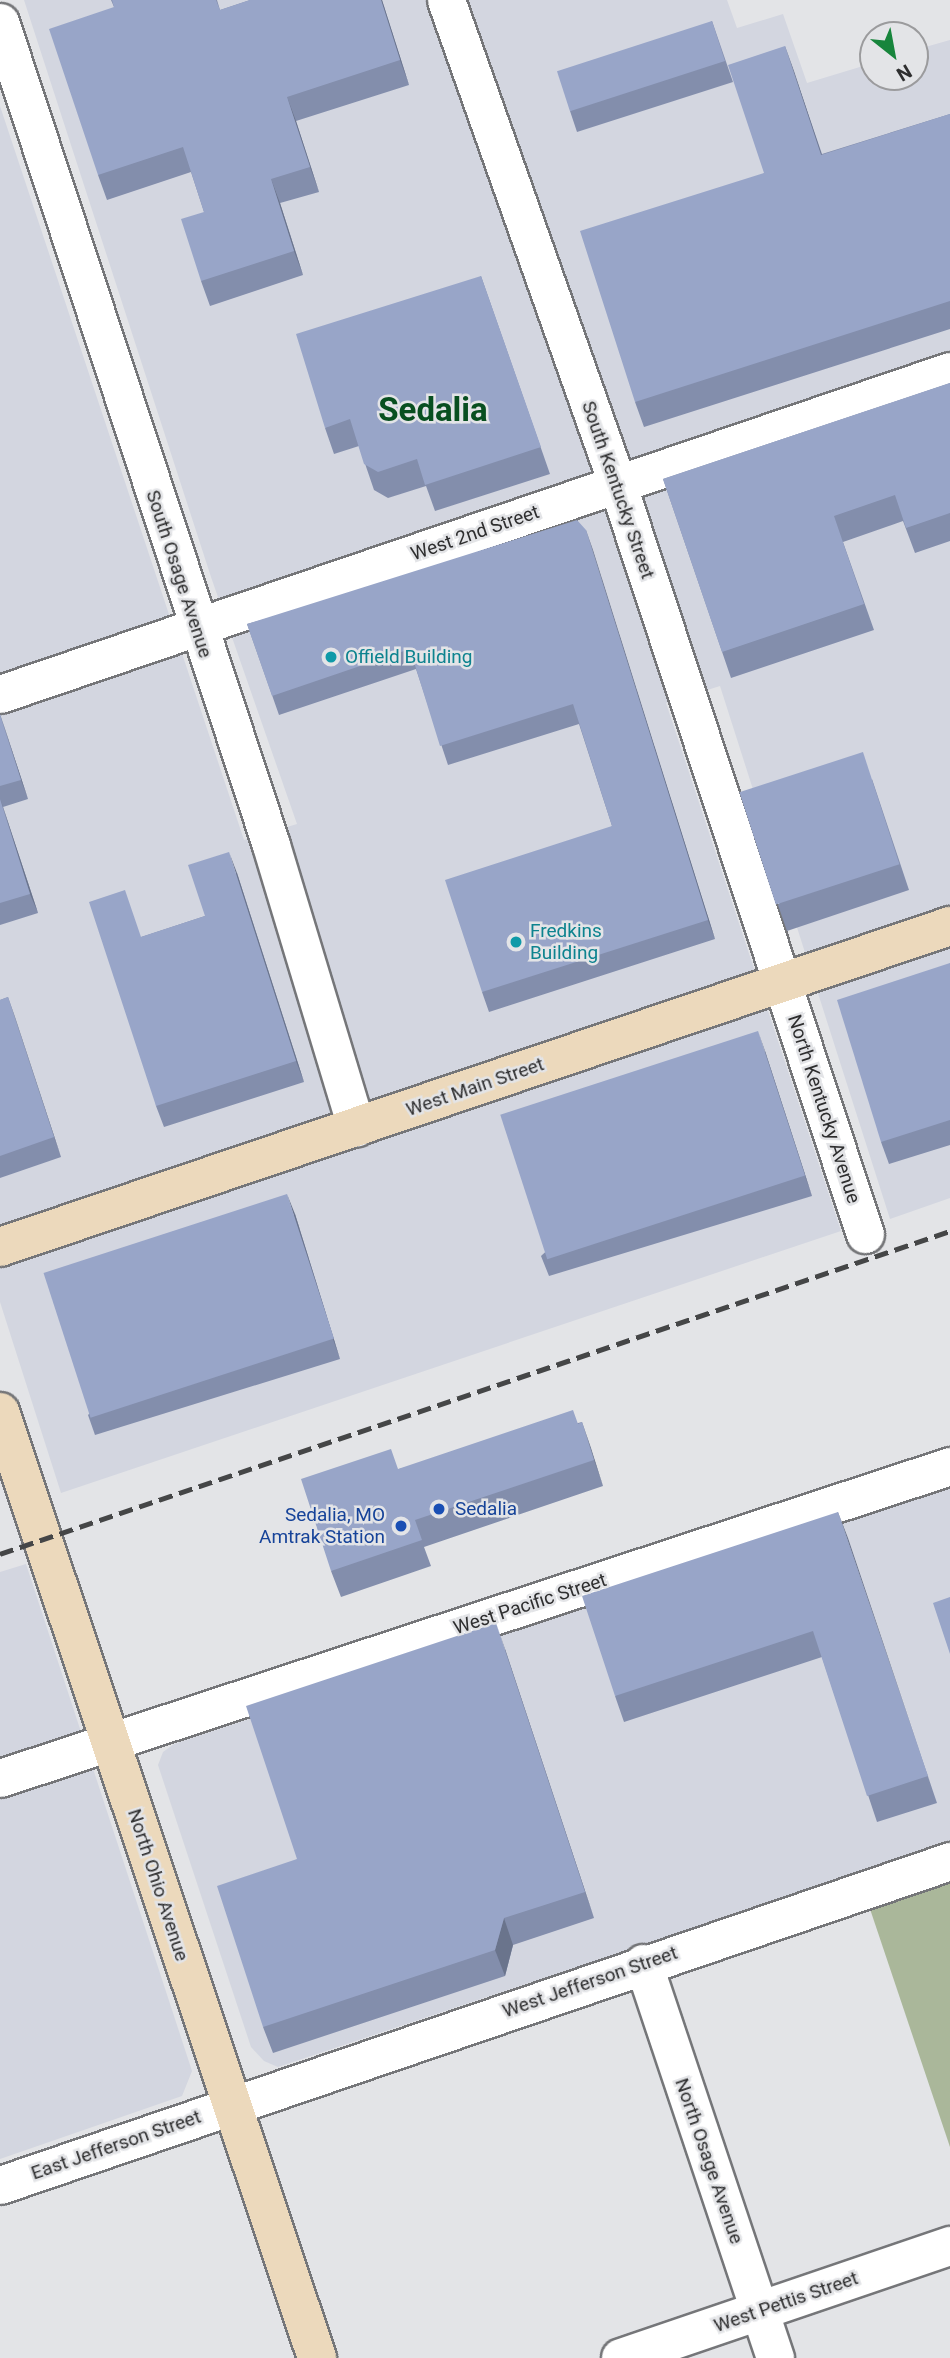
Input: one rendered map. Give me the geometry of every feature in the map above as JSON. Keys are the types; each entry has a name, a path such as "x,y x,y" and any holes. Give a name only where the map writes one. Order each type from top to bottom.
{"main road":[{"name":"West Main Street","path":"0,1247 950,926"},
{"name":"North Ohio Avenue","path":"0,1412 317,2358"}],"street":[{"name":"South Kentucky Street","path":"446,0 617,483 782,984"},
{"name":"South Osage Avenue","path":"0,22 197,631 271,845 356,1127"},
{"name":"West 2nd Street","path":"0,694 197,631 617,483 950,371"},
{"name":"North Kentucky Avenue","path":"782,984 865,1234"},
{"name":"West Pacific Street","path":"0,1778 950,1466"},
{"name":"West Jefferson Street","path":"232,2105 950,1861"},
{"name":"North Osage Avenue","path":"643,1964 775,2358"},
{"name":"East Jefferson Street","path":"0,2185 232,2105"},
{"name":"West Pettis Street","path":"621,2358 950,2246"}],"shaded area":[{"path":"24,0 727,0 737,28 783,14 807,83 859,67 859,91 929,91 929,46 950,40 950,1198 890,1219 720,686 666,703 841,1231 61,1493 0,1302 0,106 244,840 297,824 211,577"},
{"path":"950,1485 950,1842 278,2067 264,2061 251,2047 158,1765 163,1752 174,1744"},
{"path":"26,1564 192,2071 182,2096 0,2159 0,1572"}],"green space":[{"path":"950,1881 950,2147 869,1906"}],"building":[{"path":"112,0 216,0 220,10 250,0 381,0 400,60 287,97 310,167 271,179 294,251 201,281 181,219 204,212 183,147 98,175 49,29 114,7"},
{"path":"712,21 725,61 570,111 557,71"},
{"path":"785,46 821,155 950,114 950,301 635,402 580,231 764,173 728,65"},
{"path":"481,276 541,447 425,485 417,459 378,472 364,464 350,419 325,428 296,334"},
{"path":"950,383 950,513 906,528 895,495 834,516 864,604 722,652 663,479"},
{"path":"577,520 586,530 708,920 482,992 445,880 612,826 573,704 440,746 410,649 272,696 247,624"},
{"path":"0,715 21,780 0,786"},
{"path":"863,752 899,864 776,904 739,792"},
{"path":"0,799 30,894 0,903"},
{"path":"229,852 296,1061 156,1106 89,902 125,890 141,937 205,916 188,865"},
{"path":"950,963 950,1120 881,1142 837,1000"},
{"path":"8,997 54,1137 0,1156 0,1000"},
{"path":"758,1031 805,1176 547,1259 500,1115"},
{"path":"287,1194 334,1339 91,1418 44,1273"},
{"path":"573,1410 578,1424 582,1422 594,1460 415,1520 422,1540 331,1571 301,1479 391,1449 398,1469"},
{"path":"838,1512 928,1776 867,1796 813,1631 615,1696 582,1596"},
{"path":"950,1597 950,1654 933,1603"},
{"path":"496,1623 585,1892 504,1918 495,1950 263,2027 217,1886 297,1859 246,1706"}],"railway":[{"path":"0,1554 950,1231"}],"place":[{"name":"Offield Building","path":"331,657"},
{"name":"Fredkins Building","path":"516,942"},
{"name":"Sedalia","path":"439,1509"},
{"name":"Sedalia, MO Amtrak Station","path":"401,1526"}],"district":[{"name":"Sedalia","path":"433,410"}]}
